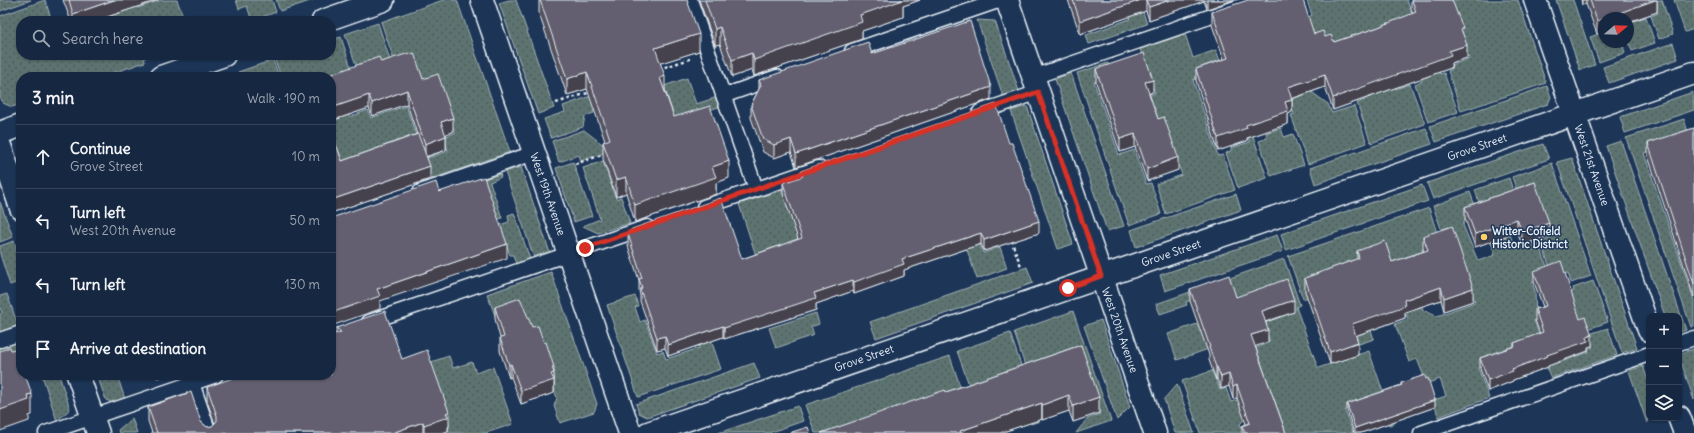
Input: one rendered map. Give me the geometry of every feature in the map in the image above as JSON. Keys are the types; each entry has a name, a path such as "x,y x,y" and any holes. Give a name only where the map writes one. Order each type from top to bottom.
{"street":[{"path":"336,16 383,0"},
{"name":"West 19th Avenue","path":"482,0 630,433"},
{"name":"West 20th Avenue","path":"1007,0 1155,433"},
{"name":"West 21st Avenue","path":"1535,0 1646,321"},
{"path":"186,72 213,60"},
{"name":"Grove Street","path":"648,433 1694,73"},
{"path":"0,133 16,127"},
{"path":"0,146 16,193"},
{"path":"80,380 96,425"},
{"path":"1680,421 1684,433"}],"lane":[{"path":"690,0 756,189"},
{"path":"842,54 1001,0"},
{"path":"968,117 1036,85 1259,0"},
{"path":"723,96 790,72"},
{"path":"404,197 534,153"},
{"path":"689,212 829,164"},
{"path":"354,328 659,223"},
{"path":"0,340 16,335"},
{"path":"1682,342 1694,338"},
{"path":"1421,433 1646,355"},
{"path":"46,433 96,425 201,380"},
{"path":"192,383 209,433"}],"path":[{"path":"658,70 708,53"},
{"path":"556,103 592,91"},
{"path":"576,164 612,152"},
{"path":"1010,236 1021,266"}],"green space":[{"path":"0,0 31,0 0,11"},
{"path":"45,0 50,16 16,16 16,60 144,60 145,62 116,72 16,72 16,106 12,107 3,103 0,96 0,16"},
{"path":"105,0 135,3 138,8 161,0 177,0 183,16 111,16"},
{"path":"236,0 272,0 276,12 265,16 250,16 247,6 239,9"},
{"path":"276,0 313,0 280,11"},
{"path":"443,0 457,0 510,152 431,179 425,159 448,151 444,137 455,133 439,85 397,69 381,22"},
{"path":"509,0 516,0 554,108 538,114 499,3"},
{"path":"1124,0 1139,0 1147,24 1089,44 1086,35 1130,19"},
{"path":"1407,0 1426,54 1375,39 1316,45 1307,18 1312,15 1307,1"},
{"path":"1437,0 1518,0 1546,83 1461,111 1448,71 1452,69 1451,65 1469,59 1464,43"},
{"path":"1556,0 1573,0 1595,65 1580,70"},
{"path":"1654,0 1662,0 1673,34 1659,39 1651,16 1658,13"},
{"path":"1674,0 1694,0 1694,29 1685,32"},
{"path":"1646,17 1655,43 1632,51 1631,48 1634,48 1634,21"},
{"path":"977,20 995,21 1019,91 1003,96"},
{"path":"378,23 393,69 360,76 345,34"},
{"path":"1185,34 1193,58 1216,50 1223,69 1193,80 1218,156 1223,155 1235,190 1166,214 1156,184 1182,175 1165,127 1159,129 1148,96 1155,93 1140,49"},
{"path":"1598,34 1598,48 1624,48 1625,53 1599,62 1590,37"},
{"path":"341,37 354,77 338,83 350,117 368,110 371,118 406,106 420,146 352,200 336,154 336,72 279,72 275,60 336,60 336,38"},
{"path":"1673,43 1678,59 1609,83 1603,67"},
{"path":"273,60 277,72 238,72"},
{"path":"1276,61 1298,82 1328,104 1332,113 1354,106 1367,143 1308,164 1291,115 1294,114"},
{"path":"1108,63 1112,75 1094,82 1119,155 1134,150 1146,184 1151,183 1161,214 1129,225 1077,73"},
{"path":"1438,69 1440,74 1444,73 1458,112 1428,122 1415,84 1422,81 1419,74"},
{"path":"1071,73 1124,226 1107,231 1055,79"},
{"path":"687,78 696,104 721,96 724,105 672,123 662,95 666,94 664,86"},
{"path":"1358,82 1393,86 1395,89 1410,84 1425,124 1371,143 1357,103 1365,100"},
{"path":"1547,86 1551,97 1548,104 1436,142 1430,126"},
{"path":"1693,92 1694,110 1625,133 1620,117"},
{"path":"591,96 596,110 593,111 594,113 585,116 583,127 551,138 544,119 565,112 563,106"},
{"path":"1027,106 1073,244 1058,249 1011,111"},
{"path":"1684,119 1690,139 1644,153 1694,300 1694,326 1691,327 1626,138"},
{"path":"1281,128 1284,137 1293,134 1304,165 1271,176 1259,141 1267,138 1266,133"},
{"path":"1426,128 1432,144 1315,184 1310,168"},
{"path":"672,129 581,161 579,155 559,162 552,141 584,130 606,147"},
{"path":"1253,136 1267,178 1238,188 1226,153 1231,151 1231,148 1250,142 1248,138"},
{"path":"1621,141 1680,313 1664,313 1606,146"},
{"path":"1543,144 1549,159 1433,199 1427,183"},
{"path":"1572,158 1637,348 1622,353 1557,162"},
{"path":"603,161 616,199 621,197 630,223 598,233 583,226 600,219 583,168"},
{"path":"573,162 592,216 574,222 556,168"},
{"path":"1552,163 1591,276 1571,283 1568,273 1552,274 1541,242 1551,238 1536,193 1520,199 1512,177"},
{"path":"521,167 550,253 534,258 505,172"},
{"path":"954,171 983,253 1000,247 1007,268 977,279 955,215"},
{"path":"500,174 501,177 490,182 502,218 490,222 479,181"},
{"path":"1509,178 1516,200 1482,212 1475,190"},
{"path":"1422,185 1428,201 1286,250 1281,234"},
{"path":"782,190 805,258 758,262 739,204"},
{"path":"1470,192 1478,214 1465,219 1463,225 1478,261 1495,255 1491,242 1510,235 1516,249 1538,241 1550,275 1532,282 1535,291 1536,319 1534,320 1540,337 1506,358 1478,368 1489,398 1438,417 1434,400 1446,396 1440,379 1428,383 1417,359 1409,362 1395,324 1408,319 1406,314 1408,313 1407,310 1421,305 1423,310 1437,316 1475,302 1455,244 1445,240 1433,206"},
{"path":"1236,194 1241,210 1136,247 1131,230"},
{"path":"0,202 13,237 0,242"},
{"path":"1429,208 1440,242 1422,248 1426,262 1349,266 1374,339 1356,345 1319,293 1303,299 1288,256"},
{"path":"514,213 530,259 516,264 513,255 510,255 500,225 509,222 508,215"},
{"path":"1277,235 1283,251 1165,291 1160,275"},
{"path":"14,241 16,247 16,283 10,285 0,254 0,246"},
{"path":"1284,259 1300,305 1296,307 1318,368 1369,351 1394,424 1389,425 1379,398 1345,410 1353,433 1283,433 1249,415 1240,424 1244,433 1200,433 1182,381 1212,371 1220,390 1226,388 1231,402 1264,391 1253,349 1270,342 1265,328 1253,332 1229,287 1186,302 1187,305 1160,314 1156,304"},
{"path":"1027,267 1033,283 876,338 870,322"},
{"path":"551,272 597,404 594,412 560,423 554,406 557,398 553,387 555,386 553,380 555,379 551,367 496,318 487,294"},
{"path":"688,272 721,369 638,397 607,305 635,296 638,306 635,307 640,322 645,320 657,353 663,351 666,359 699,348 696,339"},
{"path":"1593,281 1608,322 1588,329 1581,328 1569,292 1574,291 1573,288"},
{"path":"7,294 16,319 16,326 0,332 0,314 2,313 0,308 0,296"},
{"path":"1073,311 1111,421 1076,433 1087,419 1100,414 1082,360 1029,378 1014,332"},
{"path":"816,313 819,324 811,327 814,335 776,348 769,328"},
{"path":"1682,318 1686,330 1682,331"},
{"path":"1101,320 1130,407 1117,420 1084,326"},
{"path":"1197,324 1200,332 1207,330 1243,337 1177,360 1168,334"},
{"path":"1608,328 1617,355 1551,378 1547,369 1549,368 1544,353 1556,349 1561,362 1589,352 1588,349 1593,347 1589,334"},
{"path":"1010,333 1040,421 1031,424 1017,382 973,396 957,351"},
{"path":"16,339 16,366 0,368 0,345"},
{"path":"1693,349 1694,400 1682,365 1682,353"},
{"path":"449,356 453,368 472,362 476,373 493,367 513,424 486,433 449,433 448,428 450,427 428,363"},
{"path":"950,356 962,392 840,433 815,433 805,405"},
{"path":"754,363 760,378 647,417 639,413 636,404"},
{"path":"1643,366 1646,374 1646,420 1629,371"},
{"path":"44,380 61,380 70,409 57,421"},
{"path":"99,380 119,380 125,399 113,403 106,400"},
{"path":"1177,384 1194,433 1175,433 1164,399"},
{"path":"798,406 803,421 769,433 718,433"},
{"path":"132,418 137,433 119,433 118,430"}],"building":[{"path":"69,0 114,0 73,14"},
{"path":"540,0 687,0 699,34 655,48 665,76 660,78 674,117 710,106 729,161 712,167 716,177 635,205 626,177 616,180 603,142 610,139 587,72 567,79"},
{"path":"705,0 903,0 860,15 862,22 754,60 752,53 732,60 720,27 715,29"},
{"path":"1073,0 1141,0 1080,21"},
{"path":"1146,0 1170,0 1149,7"},
{"path":"1248,0 1303,0 1314,34 1323,31 1325,37 1331,35 1334,42 1376,28 1416,12 1412,0 1452,0 1463,28 1461,29 1467,45 1449,51 1451,55 1333,98 1325,75 1288,87 1292,100 1285,102 1288,111 1246,125 1247,128 1218,138 1196,69 1228,58 1212,12"},
{"path":"1590,0 1655,0 1622,12 1598,12 1597,21"},
{"path":"970,21 991,87 796,154 791,139 774,145 763,139 751,105 761,85 759,80 868,42 872,54"},
{"path":"409,53 409,55 414,53 423,79 438,74 453,118 441,122 446,136 425,144 407,90 372,103 369,95 336,106 336,73 379,57 381,62"},
{"path":"1144,53 1153,80 1145,82 1158,119 1164,117 1178,157 1147,169 1135,134 1120,139 1096,69"},
{"path":"996,104 1009,143 1012,143 1039,221 984,240 981,233 902,259 904,264 854,282 853,280 814,293 816,298 724,328 723,326 668,345 665,336 657,338 640,289 642,288 639,279 642,278 628,234 632,229 721,198 742,259 802,238 783,183 803,176 801,171"},
{"path":"1694,128 1694,284 1648,143"},
{"path":"418,134 430,166 336,198 336,144 342,161"},
{"path":"484,177 507,244 377,289 380,296 336,311 336,216 436,182 439,192"},
{"path":"1535,182 1549,223 1522,232 1517,219 1475,234 1465,207"},
{"path":"1452,226 1473,288 1444,298 1441,287 1404,300 1405,306 1352,324 1358,342 1330,352 1305,278 1359,258 1357,251 1385,241 1392,262 1428,250 1423,236"},
{"path":"1561,261 1580,319 1585,317 1592,335 1587,337 1588,341 1547,355 1548,356 1512,369 1513,371 1488,380 1480,358 1515,346 1514,343 1543,332 1535,309 1546,306 1534,271"},
{"path":"1229,275 1236,297 1287,279 1294,300 1262,311 1268,330 1251,335 1286,433 1245,433 1242,426 1250,423 1237,385 1233,387 1229,374 1221,377 1216,367 1190,289"},
{"path":"520,298 532,327 538,326 544,343 546,342 554,367 552,367 554,373 551,374 554,380 521,391 511,364 509,365 500,338 504,337 495,307"},
{"path":"385,311 402,359 427,350 449,412 446,413 448,417 424,425 423,422 392,433 157,433 148,407 191,392 201,422 207,427 212,426 217,421 217,416 207,387 227,380 336,380 336,334 341,332 336,328"},
{"path":"1081,345 1099,397 1073,406 1069,395 960,431 961,433 821,433 945,390 946,392"},
{"path":"10,347 11,350 16,349 16,380 27,380 32,394 27,395 29,400 0,410 0,351"},
{"path":"1425,375 1426,379 1428,378 1435,400 1355,428 1347,404 1402,385 1401,383"},
{"path":"808,427 810,433 789,433"}],"place":[{"name":"Witter-Cofield Historic District","path":"1484,237"}],"route":[{"path":"585,248 1038,92 1101,276 1068,288"}]}
